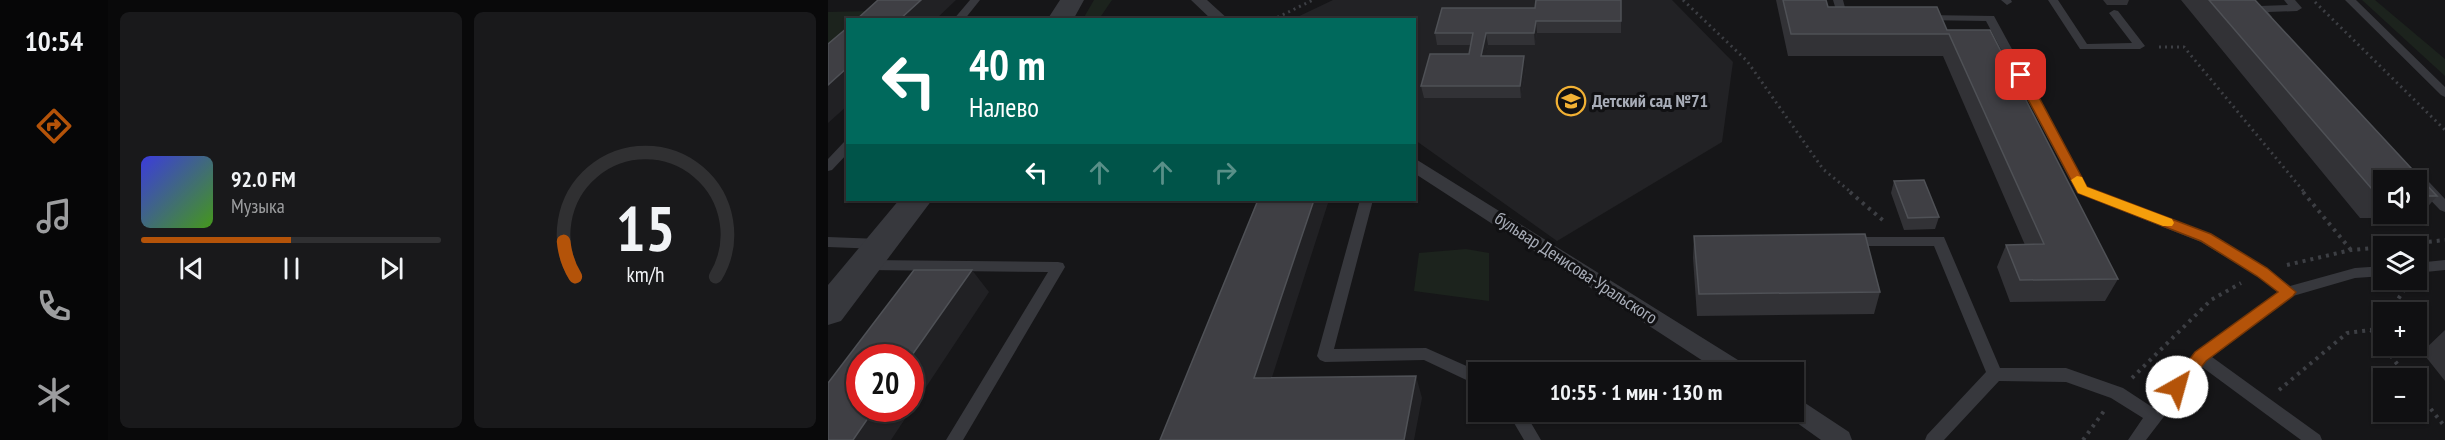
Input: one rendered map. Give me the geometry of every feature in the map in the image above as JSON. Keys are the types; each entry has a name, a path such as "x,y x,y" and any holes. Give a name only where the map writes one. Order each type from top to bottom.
{"street":[{"path":"1061,18 1072,0"},
{"path":"1198,0 1220,18"},
{"name":"бульвар Денисова-Уральского","path":"1416,165 1722,362"},
{"path":"828,311 915,201"},
{"path":"1804,415 1840,440"}],"lane":[{"path":"960,18 975,0"},
{"path":"1838,0 1843,18 1865,18"},
{"path":"2053,0 2084,47 2140,46"},
{"path":"2273,23 2259,9 2297,8 2289,0"},
{"path":"2350,0 2445,93"},
{"path":"2114,13 2140,46"},
{"path":"1911,18 1990,18 2082,190 2206,238 2262,272 2288,292"},
{"path":"828,167 846,147"},
{"path":"2427,188 2445,207"},
{"path":"1366,201 1324,356 1426,354 1468,375"},
{"path":"1837,241 1939,241 1995,374"},
{"path":"828,242 872,254 1059,267 954,440"},
{"path":"2427,267 2445,265"},
{"path":"2136,440 2200,357 2288,292 2355,273 2373,272"},
{"path":"2200,357 2314,440"},
{"path":"1933,440 1995,374 2066,375 2117,393 2153,416"},
{"path":"1522,422 1533,440"}],"path":[{"path":"1276,18 1312,0"},
{"path":"1683,0 1747,61 1823,169 1907,241"},
{"path":"2313,0 2445,130"},
{"path":"2140,46 2184,47 2351,250"},
{"path":"2427,242 2445,240"},
{"path":"2263,403 2347,333 2371,330 2400,368"},
{"path":"2427,404 2445,427"}],"shaded area":[{"path":"1094,0 1112,0 1100,18 1084,18"},
{"name":"Детский сад №71","path":"1333,0 1672,0 1733,62 1722,142 1557,241 1416,141 1416,18 1295,18"},
{"path":"2362,0 2375,0 2445,59 2445,76"},
{"path":"874,11 867,18 846,18 846,38 828,57 828,12"},
{"path":"1466,249 1489,253 1489,301 1414,291 1419,253"}],"building":[{"path":"878,0 921,0 901,18 858,18"},
{"path":"1536,0 1621,0 1621,21 1536,21 1534,33 1486,33 1481,56 1524,56 1520,86 1421,86 1430,54 1469,54 1473,33 1435,33 1442,8 1535,8"},
{"path":"1783,0 1826,0 1828,7 1937,7 1947,30 1990,30 2118,279 2020,280 2006,245 2044,244 1949,34 1791,34"},
{"path":"2209,0 2255,0 2413,170 2373,170 2373,190"},
{"path":"846,29 846,69 828,85 828,44"},
{"path":"1924,180 1939,217 1908,218 1894,181"},
{"path":"2427,185 2437,196 2427,196"},
{"path":"1258,201 1314,201 1254,378 1416,376 1404,440 1160,440"},
{"path":"1865,234 1880,292 1699,294 1694,236"},
{"path":"914,270 972,270 920,344 858,344"},
{"path":"846,359 846,422 865,422 853,440 828,440 828,383"}],"slow traffic":[{"path":"2077,180 2082,190 2167,223"}],"place":[{"name":"Детский сад №71","path":"1571,101"}],"route":[{"path":"2021,75 2082,190 2206,238 2262,272 2288,292 2200,357 2177,387"}]}
